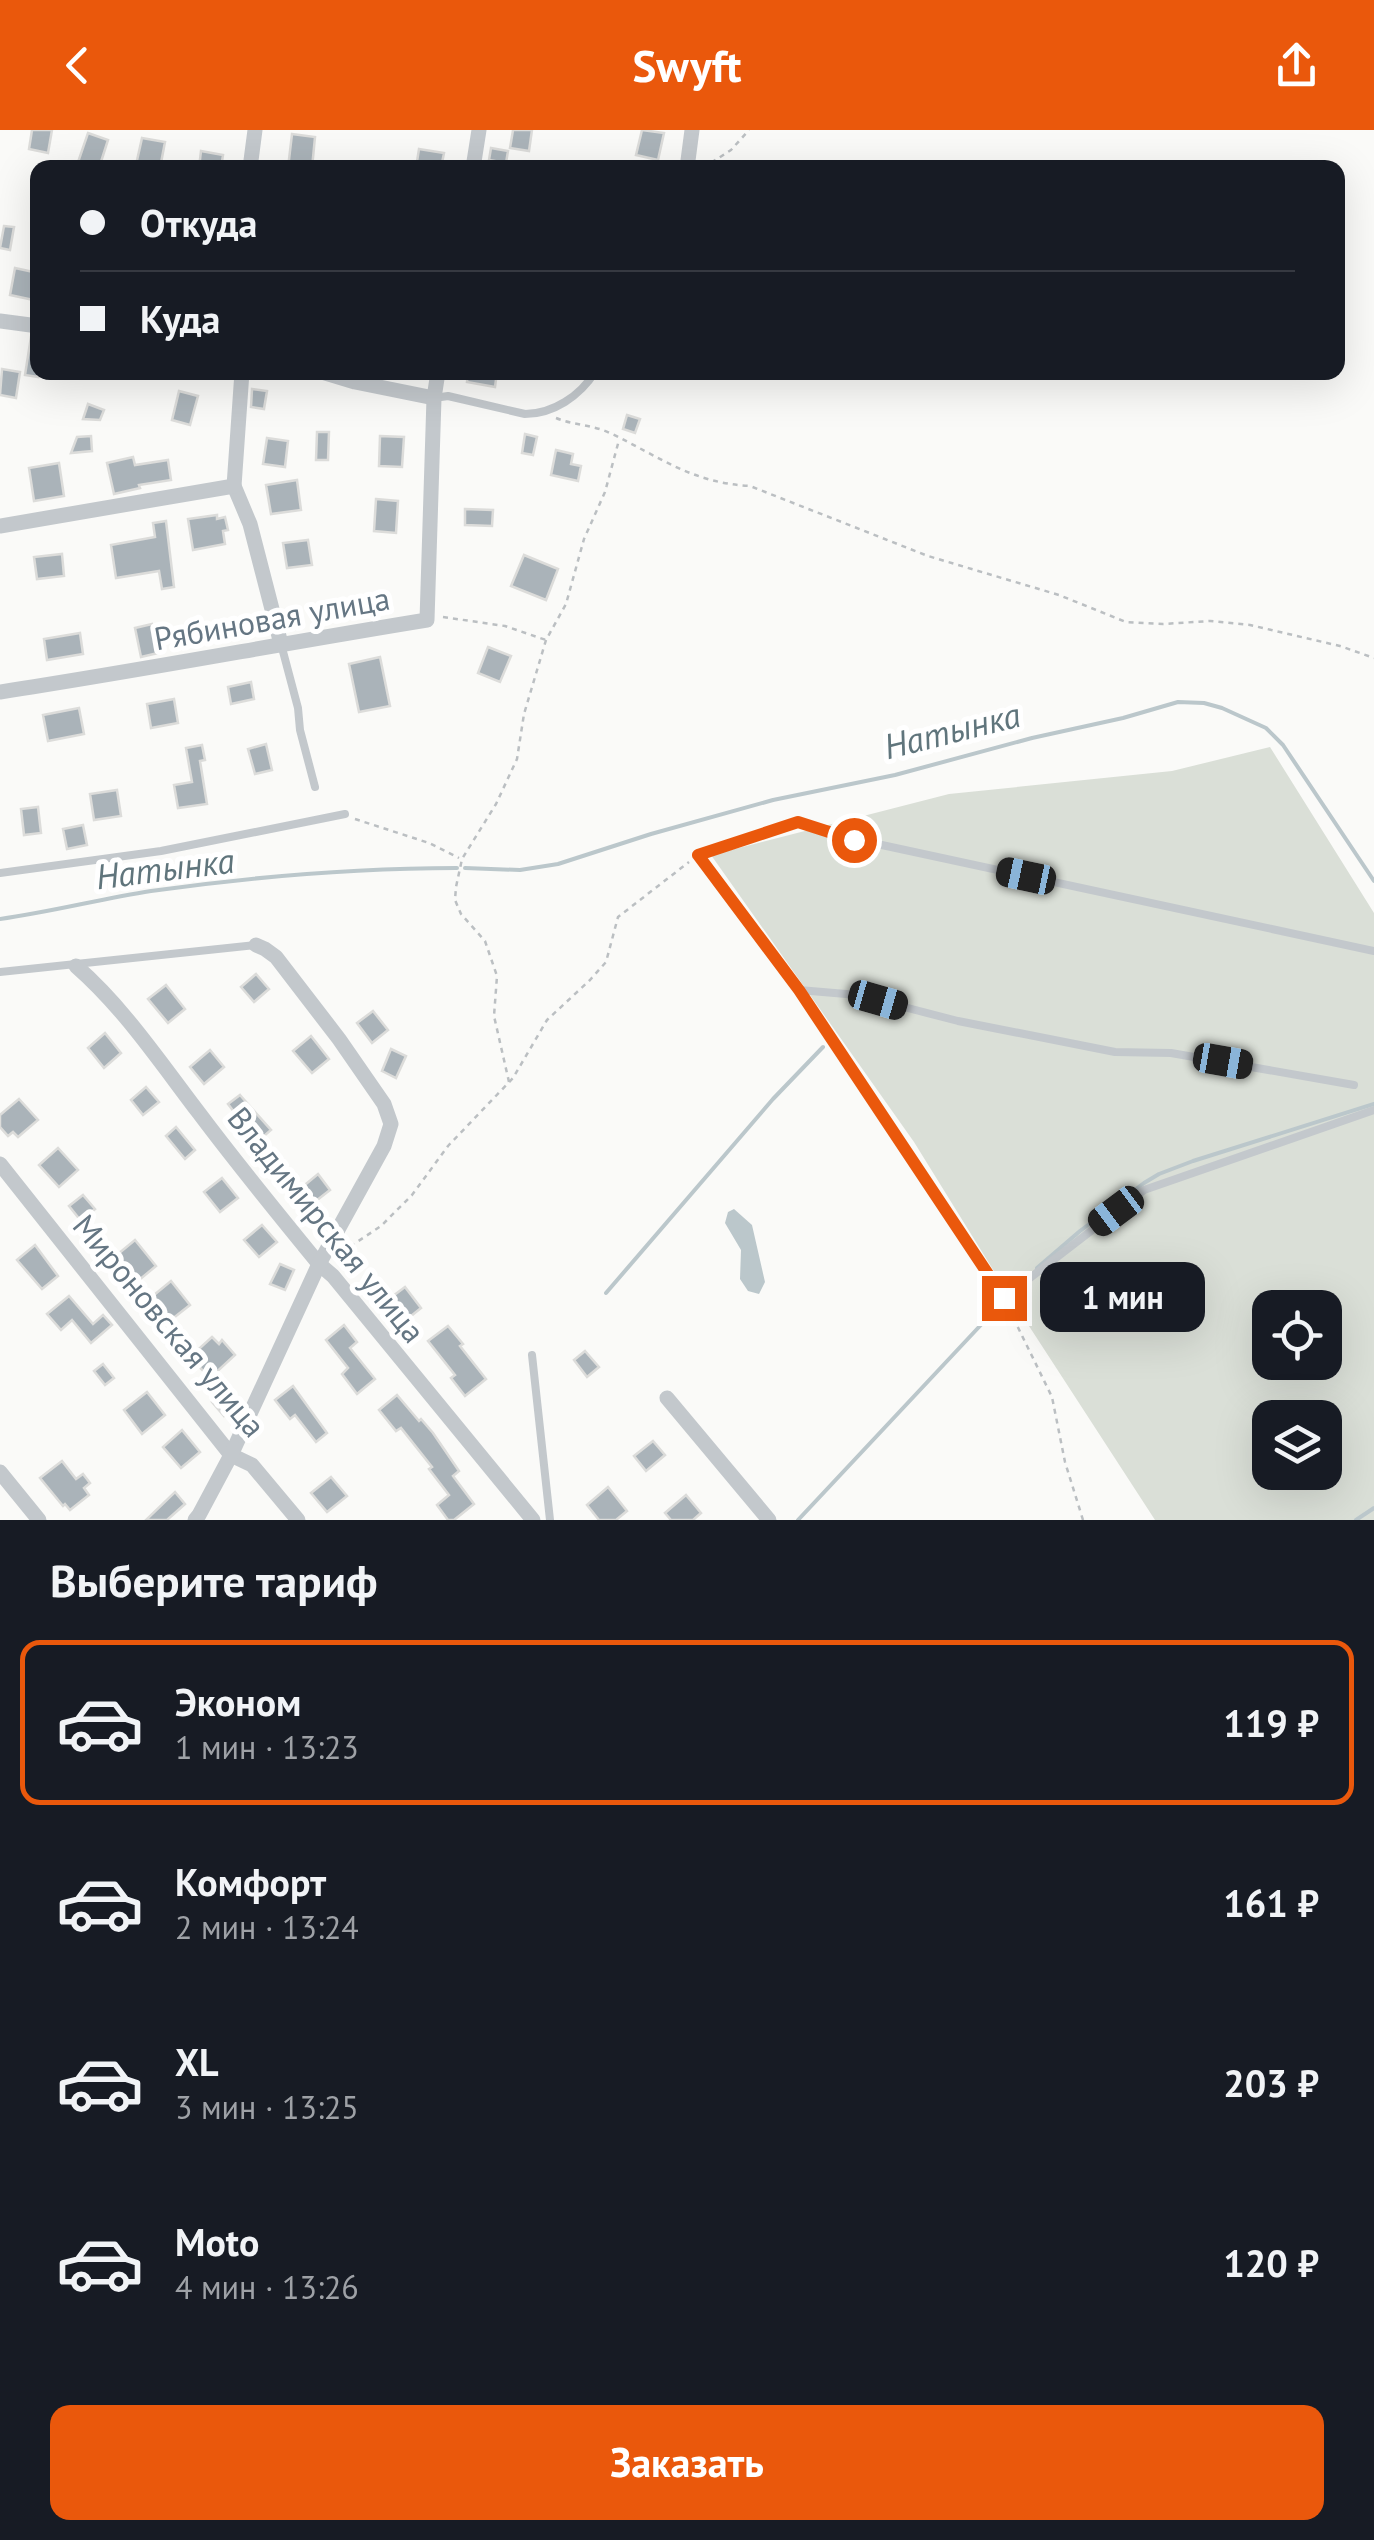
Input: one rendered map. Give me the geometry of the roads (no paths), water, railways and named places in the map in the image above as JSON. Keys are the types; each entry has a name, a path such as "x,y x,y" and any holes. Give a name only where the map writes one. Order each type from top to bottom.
{"street":[{"path":"251,160 255,130"},
{"path":"473,160 479,130"},
{"path":"688,160 692,130"},
{"path":"0,321 30,325"},
{"path":"241,380 234,486 250,524 281,644"},
{"path":"348,380 434,398"},
{"name":"Рябиновая улица","path":"0,692 427,620 437,380"},
{"path":"0,526 234,486"},
{"path":"194,1520 231,1455 318,1264 384,1146 391,1124 384,1104 339,1039 276,957 256,946"},
{"name":"Владимирская улица","path":"76,966 128,1020 318,1264 333,1276 532,1520"},
{"name":"Мироновская улица","path":"0,1164 231,1455 252,1465 298,1520"},
{"path":"668,1398 769,1520"},
{"path":"0,1472 39,1520"}],"lane":[{"path":"434,398 448,396 524,414 547,411 566,402 589,380"},
{"path":"281,644 315,787"},
{"path":"0,873 161,851 345,814"},
{"path":"1374,951 854,840 798,822 698,855 799,990 1004,1298 1144,1190 1374,1110"},
{"path":"0,972 256,946"},
{"path":"799,990 858,995 958,1021 1115,1052 1170,1053 1354,1084"},
{"path":"532,1355 550,1520"}],"waterway":[{"name":"Натынка","path":"465,868 520,870 558,864 773,800 895,775 1178,702 1222,708 1266,728 1283,745 1374,881"},
{"name":"Натынка","path":"0,919 151,891 227,882 457,868"},
{"path":"606,1293 773,1099 823,1047"},
{"path":"1037,1268 1080,1231 1159,1174 1374,1104"},
{"path":"798,1520 993,1312"},
{"path":"1356,1520 1374,1508"}]}
